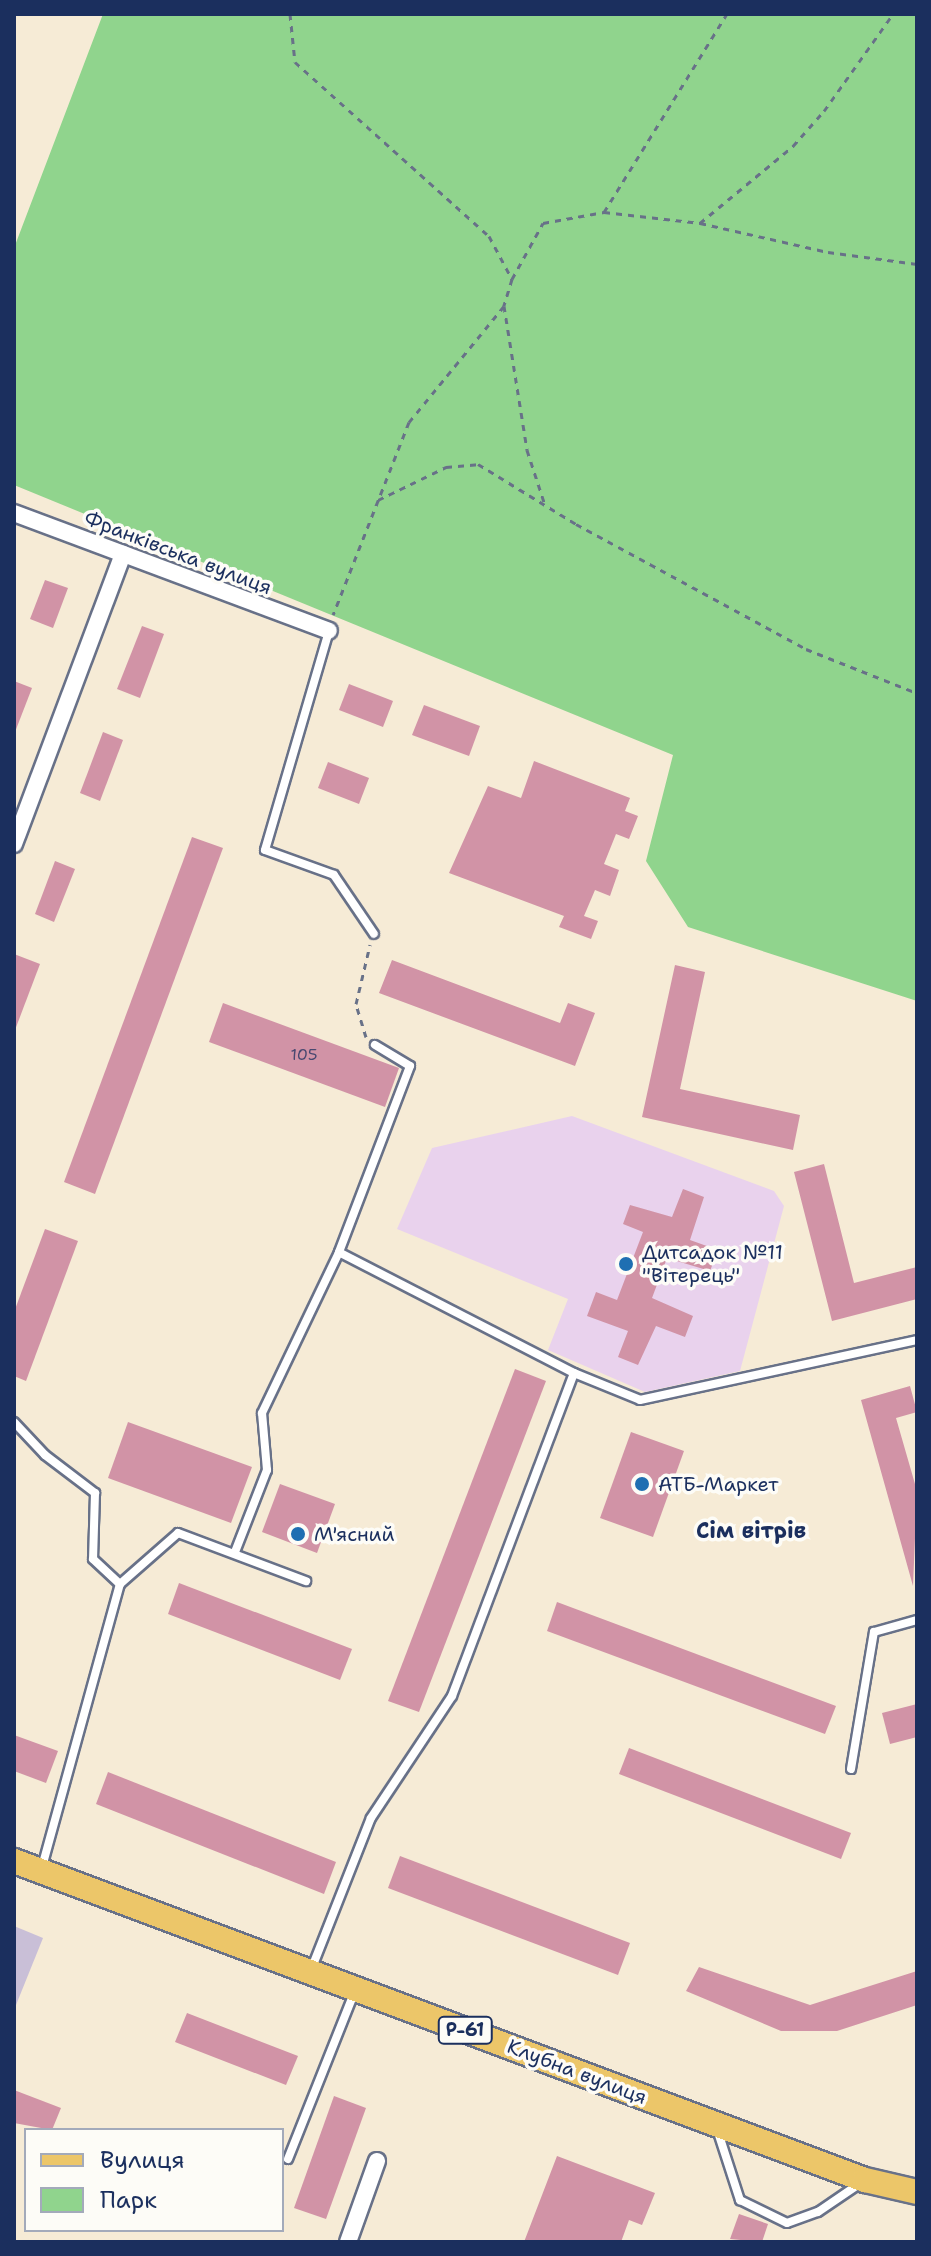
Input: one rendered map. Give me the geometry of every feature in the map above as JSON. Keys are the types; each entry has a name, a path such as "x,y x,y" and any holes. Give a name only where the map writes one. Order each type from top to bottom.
{"main road":[{"name":"Клубна вулиця","path":"14,1861 865,2180 917,2192"}],"street":[{"name":"Франківська вулиця","path":"14,513 329,631"},
{"path":"14,844 123,554"},
{"path":"348,2242 377,2161"}],"lane":[{"path":"329,631 265,850 334,875 374,934"},
{"path":"235,1552 267,1470 262,1413 339,1252 410,1066 375,1045"},
{"path":"339,1252 574,1373 640,1400 917,1340"},
{"path":"310,1972 371,1818 452,1696 574,1373"},
{"path":"14,1422 45,1455 95,1493 93,1559 120,1584"},
{"path":"41,1872 120,1584 178,1533 306,1581"},
{"path":"851,1769 874,1632 917,1620"},
{"path":"288,2159 355,1989"},
{"path":"715,2124 740,2200 787,2223 818,2212 865,2180"}],"path":[{"path":"290,14 295,62 489,236 512,279"},
{"path":"604,212 727,14"},
{"path":"700,223 793,146 824,111 893,14"},
{"path":"329,631 409,422 504,306 512,279 543,223 604,212 700,223 828,252 917,264"},
{"path":"504,306 527,450 545,505"},
{"path":"377,501 446,467 478,464 545,505 806,649 917,693"},
{"path":"374,934 356,1004 361,1033 375,1045"}],"shaded area":[{"name":"Дитсадок №11 \"Вітерець\"","path":"572,1116 774,1191 784,1206 740,1371 645,1392 548,1350 568,1299 397,1229 432,1148"},
{"path":"14,1926 43,1938 14,2010"}],"green space":[{"path":"103,14 917,14 917,1001 688,927 646,861 673,755 14,485 14,248"}],"building":[{"path":"45,580 68,588 53,628 30,619"},
{"path":"142,626 164,634 140,698 117,689"},
{"path":"14,681 32,688 15,732 14,732"},
{"path":"349,684 393,701 383,727 339,710"},
{"path":"424,705 480,726 469,756 412,735"},
{"path":"103,732 123,740 100,801 80,793"},
{"path":"534,761 630,798 625,811 638,816 629,839 616,834 604,864 619,870 610,896 595,890 584,916 598,921 591,939 559,927 564,916 449,873 488,786 521,798"},
{"path":"328,762 369,778 359,804 318,788"},
{"path":"192,837 223,848 95,1194 64,1182"},
{"path":"55,861 75,869 54,922 35,914"},
{"path":"14,954 40,964 15,1030 14,1030"},
{"path":"392,960 560,1023 568,1003 595,1013 575,1066 379,993"},
{"path":"675,965 705,972 680,1089 800,1115 793,1150 642,1117"},
{"path":"223,1003 399,1068 385,1107 209,1042"},
{"path":"824,1164 854,1283 917,1267 917,1299 832,1321 794,1172"},
{"path":"683,1189 704,1197 690,1240 718,1250 710,1271 667,1258 652,1298 693,1316 685,1337 656,1326 638,1365 618,1357 628,1331 587,1316 596,1292 617,1300 643,1232 623,1224 630,1205 672,1217"},
{"path":"45,1229 78,1241 26,1381 14,1376 14,1312"},
{"path":"515,1369 546,1381 419,1712 388,1701"},
{"path":"910,1386 917,1412 896,1418 917,1491 913,1586 861,1400"},
{"path":"128,1422 252,1467 231,1523 108,1478"},
{"name":"АТБ-Маркет","path":"631,1432 684,1451 653,1537 600,1518"},
{"path":"280,1484 335,1504 317,1553 262,1532"},
{"path":"179,1583 352,1649 340,1680 168,1614"},
{"path":"557,1602 836,1706 825,1734 547,1631"},
{"path":"917,1704 917,1737 890,1744 882,1713"},
{"path":"14,1735 58,1751 46,1783 14,1771"},
{"path":"629,1748 851,1833 841,1859 619,1774"},
{"path":"108,1772 336,1862 324,1894 96,1804"},
{"path":"400,1856 630,1943 618,1975 388,1888"},
{"path":"699,1967 810,2005 917,1971 917,2005 837,2031 781,2031 686,1991"},
{"path":"187,2013 298,2056 286,2085 175,2042"},
{"path":"14,2090 61,2108 53,2128 14,2123"},
{"path":"334,2096 366,2108 326,2219 294,2208"},
{"path":"557,2156 655,2193 642,2225 629,2220 621,2242 524,2242"},
{"path":"739,2214 768,2224 762,2242 730,2239"}],"place":[{"name":"Дитсадок №11 \"Вітерець\"","path":"626,1264"},
{"name":"АТБ-Маркет","path":"642,1484"},
{"name":"М'ясний","path":"298,1534"}],"district":[{"name":"Сім вітрів","path":"751,1531"}]}
